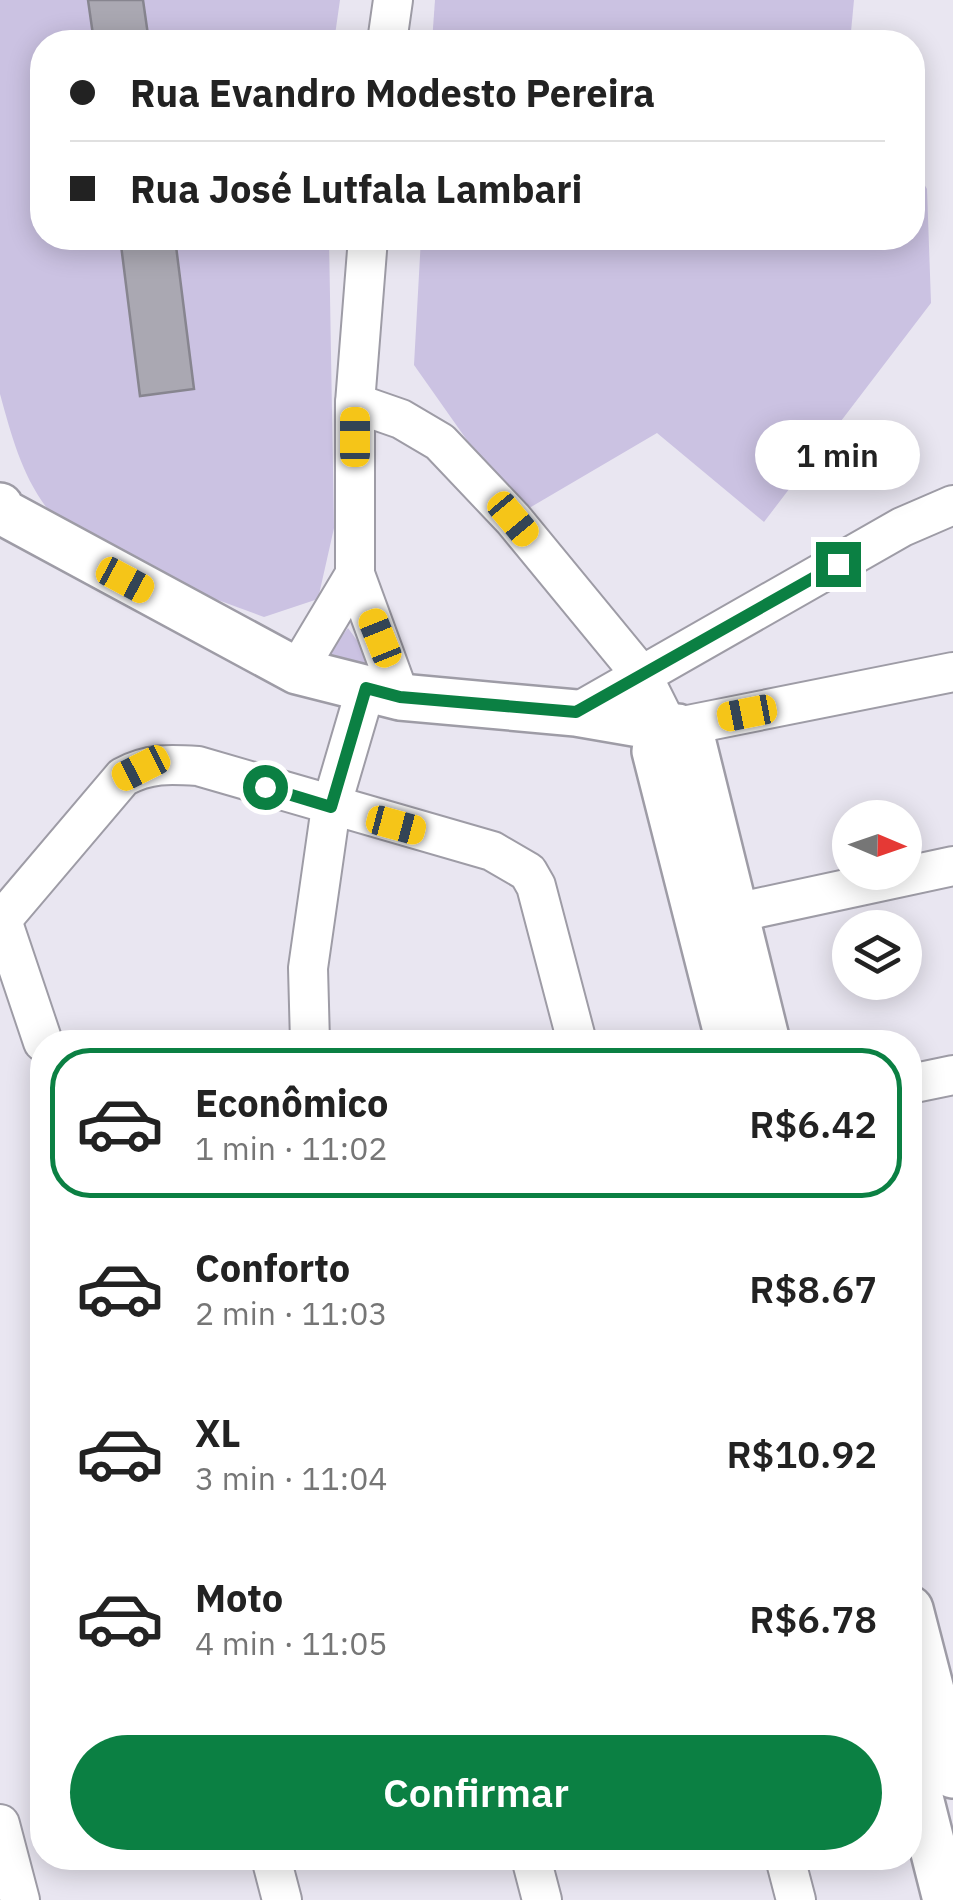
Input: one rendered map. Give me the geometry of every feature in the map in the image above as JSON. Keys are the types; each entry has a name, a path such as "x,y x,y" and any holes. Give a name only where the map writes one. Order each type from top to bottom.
{"street":[{"path":"389,30 393,0"},
{"path":"310,1030 308,968 331,807 383,693 355,574 355,403 367,250"},
{"path":"355,403 400,419 440,442 513,519 643,677 674,728"},
{"path":"576,712 902,527 953,506"},
{"path":"0,509 297,672 383,693 576,712 674,728 692,738 764,1030"},
{"path":"297,672 355,574"},
{"path":"726,1030 655,751 662,732 953,672"},
{"path":"39,1030 1,921 123,777 164,763 198,766 492,851 528,872 536,886 574,1030"},
{"path":"735,913 953,866"},
{"path":"922,1081 953,1075"},
{"path":"922,1655 953,1775"},
{"path":"922,1805 946,1900"},
{"path":"0,1824 20,1900"},
{"path":"274,1870 282,1900"},
{"path":"534,1870 542,1900"},
{"path":"789,1870 796,1900"}],"shaded area":[{"path":"0,0 340,0 336,30 30,30 30,250 329,250 334,528 318,599 264,617 147,572 88,542 46,507 30,481 0,394"},
{"path":"435,0 854,0 851,30 433,30"},
{"path":"925,186 927,189 931,303 764,522 657,433 519,514 414,365 420,250 925,250"},
{"path":"348,628 385,679 324,659"}],"building":[{"path":"88,0 143,0 147,30 92,30"},
{"path":"122,250 177,250 194,389 140,396"}],"route":[{"path":"265,787 331,807 366,688 400,697 576,712 838,564"}]}
